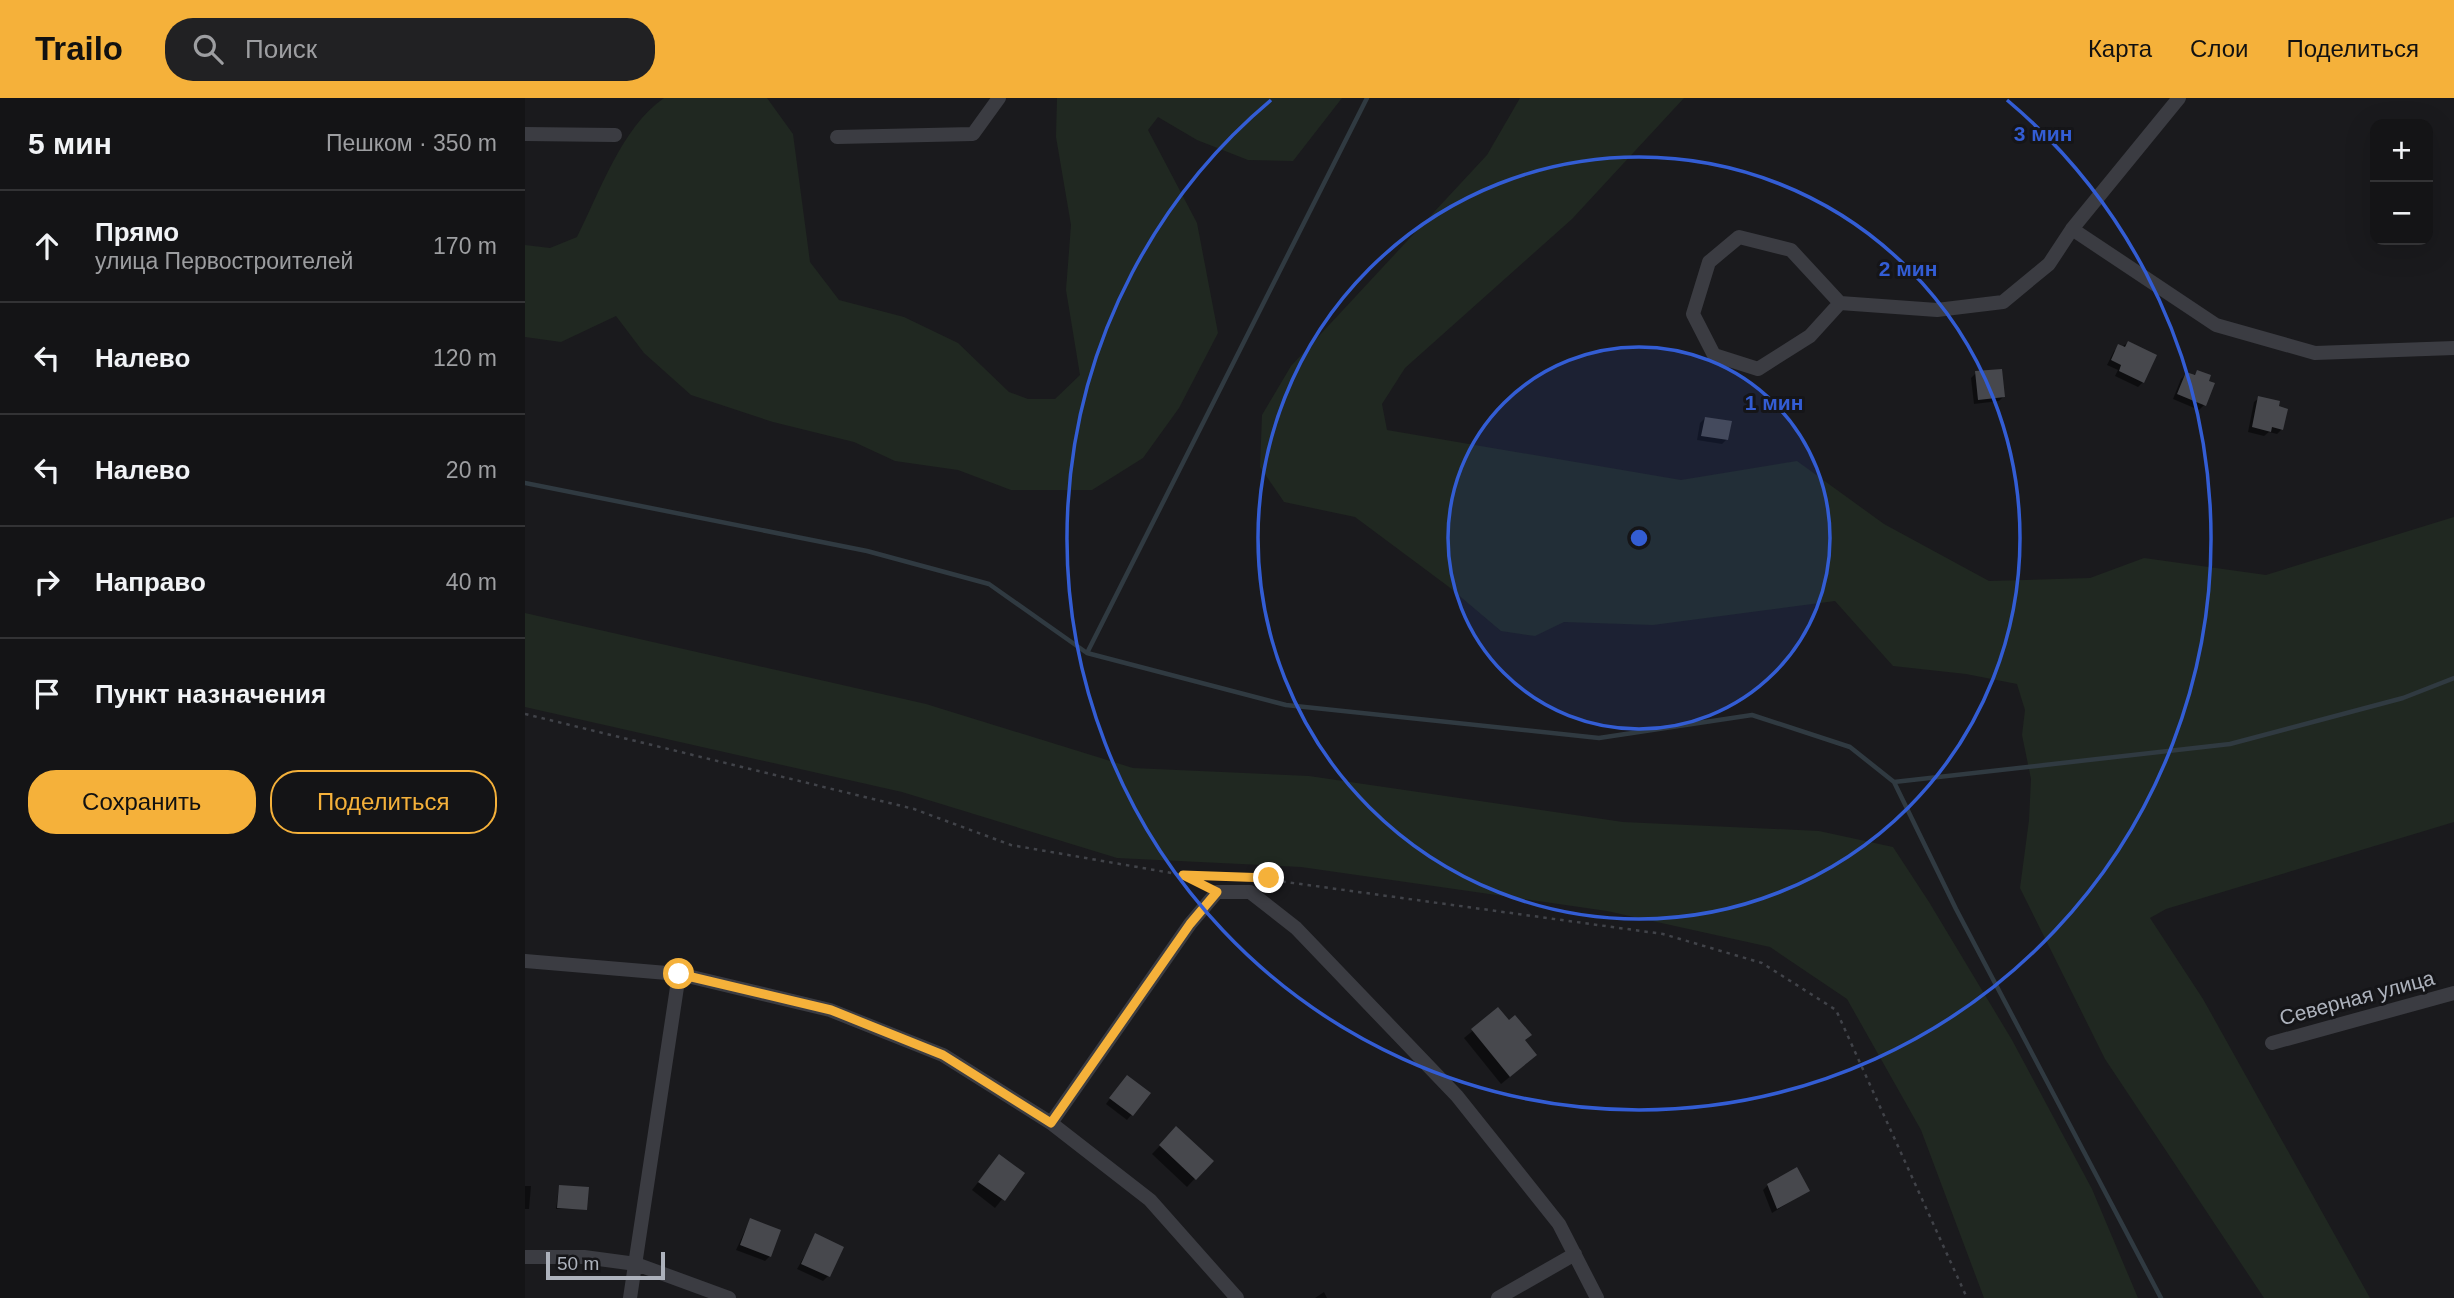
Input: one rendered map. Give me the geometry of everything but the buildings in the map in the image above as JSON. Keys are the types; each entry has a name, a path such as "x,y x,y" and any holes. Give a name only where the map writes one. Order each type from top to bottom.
{"street":[{"path":"837,137 973,134 999,98"},
{"path":"1840,303 1810,337 1758,369 1714,355 1693,314 1709,262 1739,237 1791,250 1840,303 1937,310 2003,302 2049,264 2072,229 2178,98"},
{"path":"525,134 615,135"},
{"path":"2072,229 2216,325 2315,353 2454,348"},
{"path":"1051,1123 1190,924 1217,892 1250,892 1296,928 1457,1096 1559,1224 1597,1298"},
{"path":"525,961 679,974 843,1015 943,1055 1051,1123 1150,1200 1237,1298"},
{"path":"630,1298 679,974"},
{"name":"Северная улица","path":"2272,1044 2454,993"},
{"path":"1498,1298 1575,1254"},
{"path":"525,1257 584,1257 636,1264 729,1298"}],"path":[{"path":"525,715 914,809 1011,845 1183,875 1220,876"},
{"path":"1183,875 1217,892"},
{"path":"1257,878 1663,934 1762,963 1798,984 1836,1010 1967,1298"}],"shaded area":[{"path":"664,98 767,98 793,134 810,262 839,300 904,317 958,343 1009,392 1028,399 1055,399 1080,375 1066,290 1071,225 1056,137 1057,98 1342,98 1293,161 1248,160 1197,140 1158,117 1148,130 1197,223 1218,333 1179,408 1143,458 1092,490 1011,490 958,470 895,461 854,442 773,422 691,395 644,353 616,316 561,342 525,337 525,245 550,248 577,237 624,143 635,126"},
{"path":"1520,98 1684,98 1572,219 1405,368 1382,404 1387,430 1681,480 1797,461 1884,524 1989,581 2090,578 2144,558 2266,575 2454,517 2454,822 2166,909 2150,918 2203,999 2370,1298 2264,1298 2105,1059 2020,888 2029,820 2031,779 2022,735 2025,710 2017,684 1966,674 1893,666 1835,601 1653,625 1564,622 1535,636 1501,631 1449,587 1355,517 1284,502 1260,467 1262,415 1291,366 1487,155"},
{"path":"525,613 926,704 1133,768 1309,776 1623,822 1819,831 1893,847 2012,1040 2092,1189 2138,1298 1984,1298 1921,1130 1847,999 1770,947 1607,911 1301,867 1117,858 902,792 525,707"}],"waterway":[{"path":"1087,653 1367,98"},
{"path":"525,483 867,551 989,584 1087,653 1286,705 1599,738 1752,715 1850,747 1894,782 2230,744 2403,698 2454,678"},
{"path":"1894,782 1956,909 2161,1298"}],"route":[{"path":"679,974 831,1010 943,1055 1051,1123 1190,924 1217,892 1183,875 1269,878"}]}
